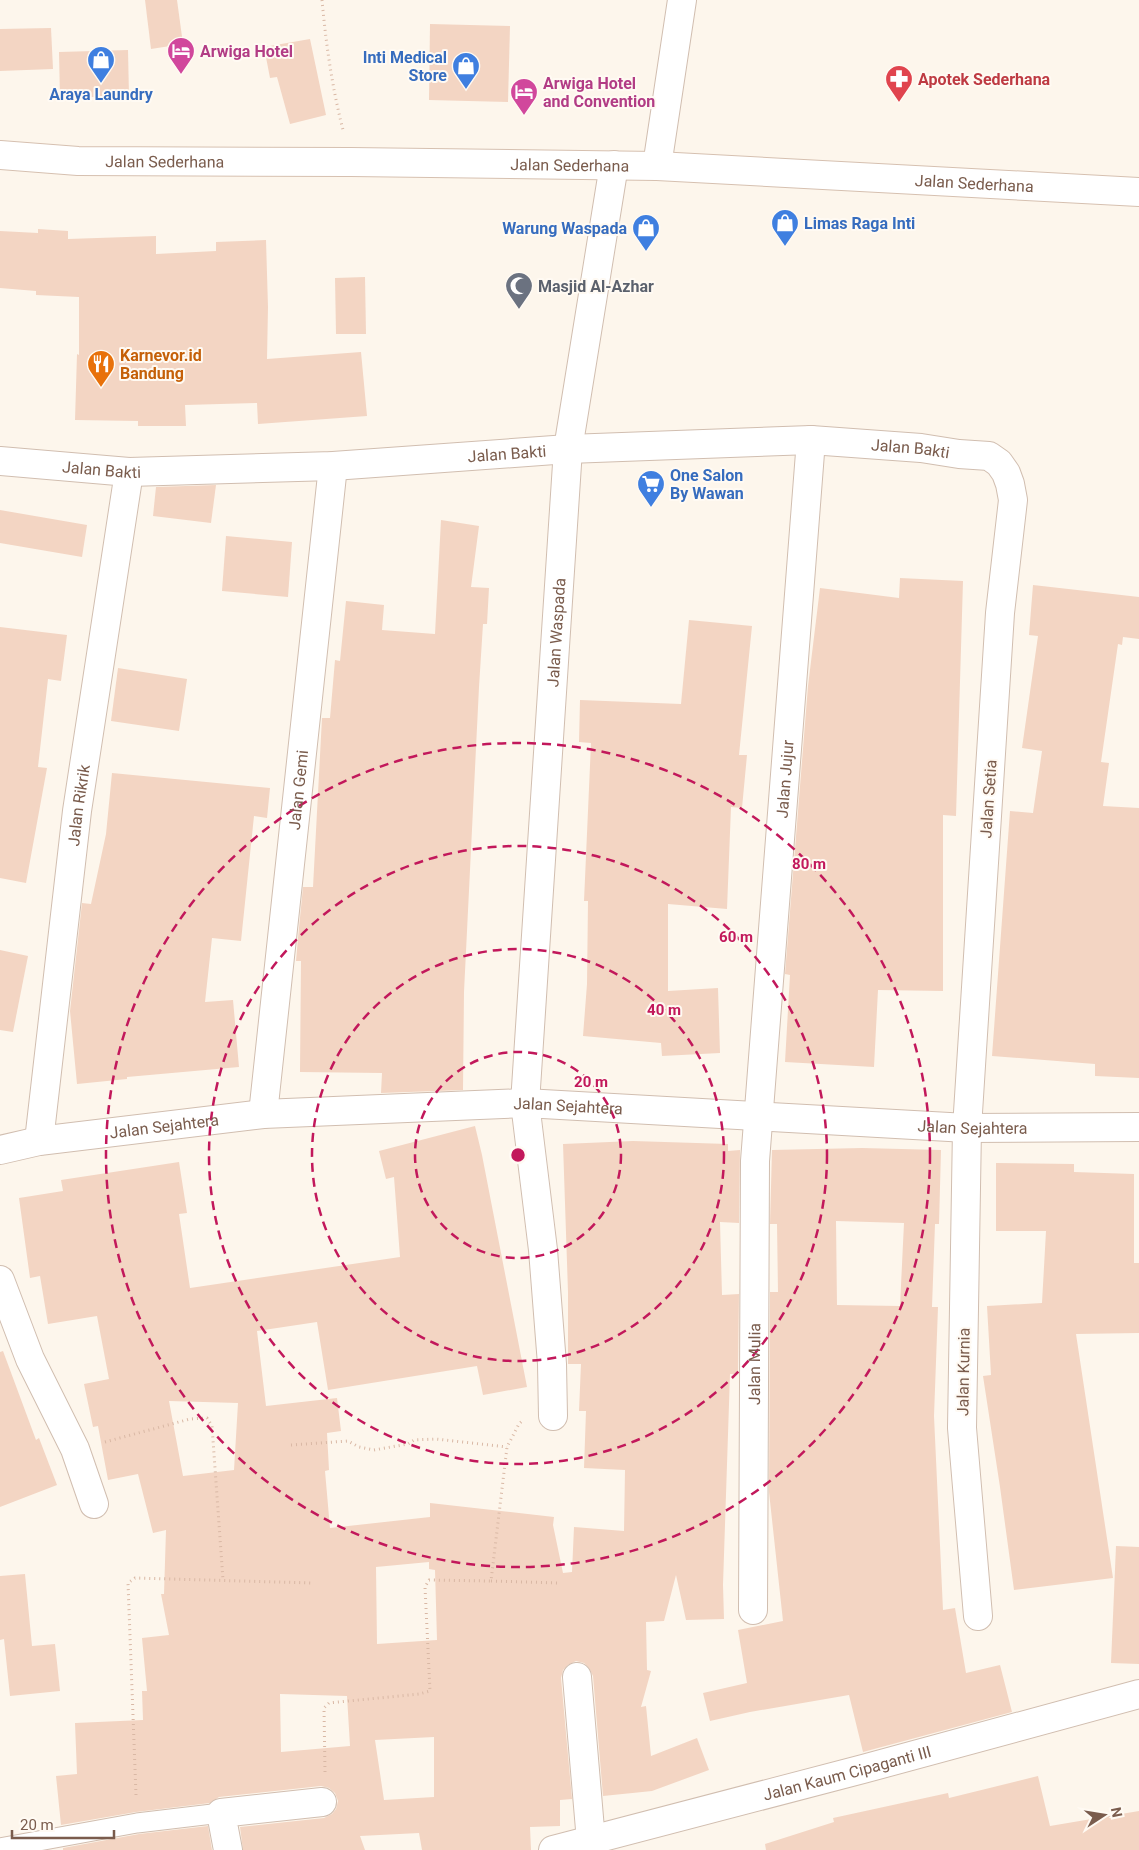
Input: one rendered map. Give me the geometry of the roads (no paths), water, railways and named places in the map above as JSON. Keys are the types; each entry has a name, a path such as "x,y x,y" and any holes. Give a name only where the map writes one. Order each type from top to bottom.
{"street":[{"path":"657,166 682,0"},
{"name":"Jalan Sederhana","path":"0,155 78,161 657,166 1139,192"},
{"name":"Jalan Waspada","path":"553,1416 552,1364 544,1260 525,1103 568,449 614,165"},
{"name":"Jalan Bakti","path":"0,461 129,472 334,466 568,449 811,440 921,448 959,454 989,456 999,463 1006,472"},
{"name":"Jalan Jujur","path":"758,1117 811,440"},
{"name":"Jalan Gemi","path":"263,1114 334,466"},
{"name":"Jalan Rikrik","path":"39,1141 77,811 129,472"},
{"name":"Jalan Setia","path":"967,1128 1000,613 1013,500 1006,472"},
{"name":"Jalan Sejahtera","path":"0,1150 39,1141 263,1114 525,1103 967,1128 1139,1127"},
{"name":"Jalan Mulia","path":"753,1610 755,1171 758,1117"},
{"name":"Jalan Kurnia","path":"967,1128 962,1428 978,1616"},
{"path":"0,1280 30,1359 76,1449 94,1504"},
{"path":"577,1677 591,1841"},
{"name":"Jalan Kaum Cipaganti III","path":"553,1850 1139,1694"},
{"path":"228,1850 222,1813 322,1802"}],"lane":[{"path":"0,1848 137,1823 222,1813"}],"place":[{"name":"Arwiga Hotel","path":"181,75"},
{"name":"Araya Laundry","path":"101,84"},
{"name":"Inti Medical Store","path":"466,90"},
{"name":"Apotek Sederhana","path":"899,103"},
{"name":"Arwiga Hotel and Convention","path":"524,116"},
{"name":"Limas Raga Inti","path":"785,247"},
{"name":"Warung Waspada","path":"646,252"},
{"name":"Masjid Al-Azhar","path":"519,310"},
{"name":"Karnevor.id Bandung","path":"101,388"},
{"name":"One Salon By Wawan","path":"651,508"}]}
